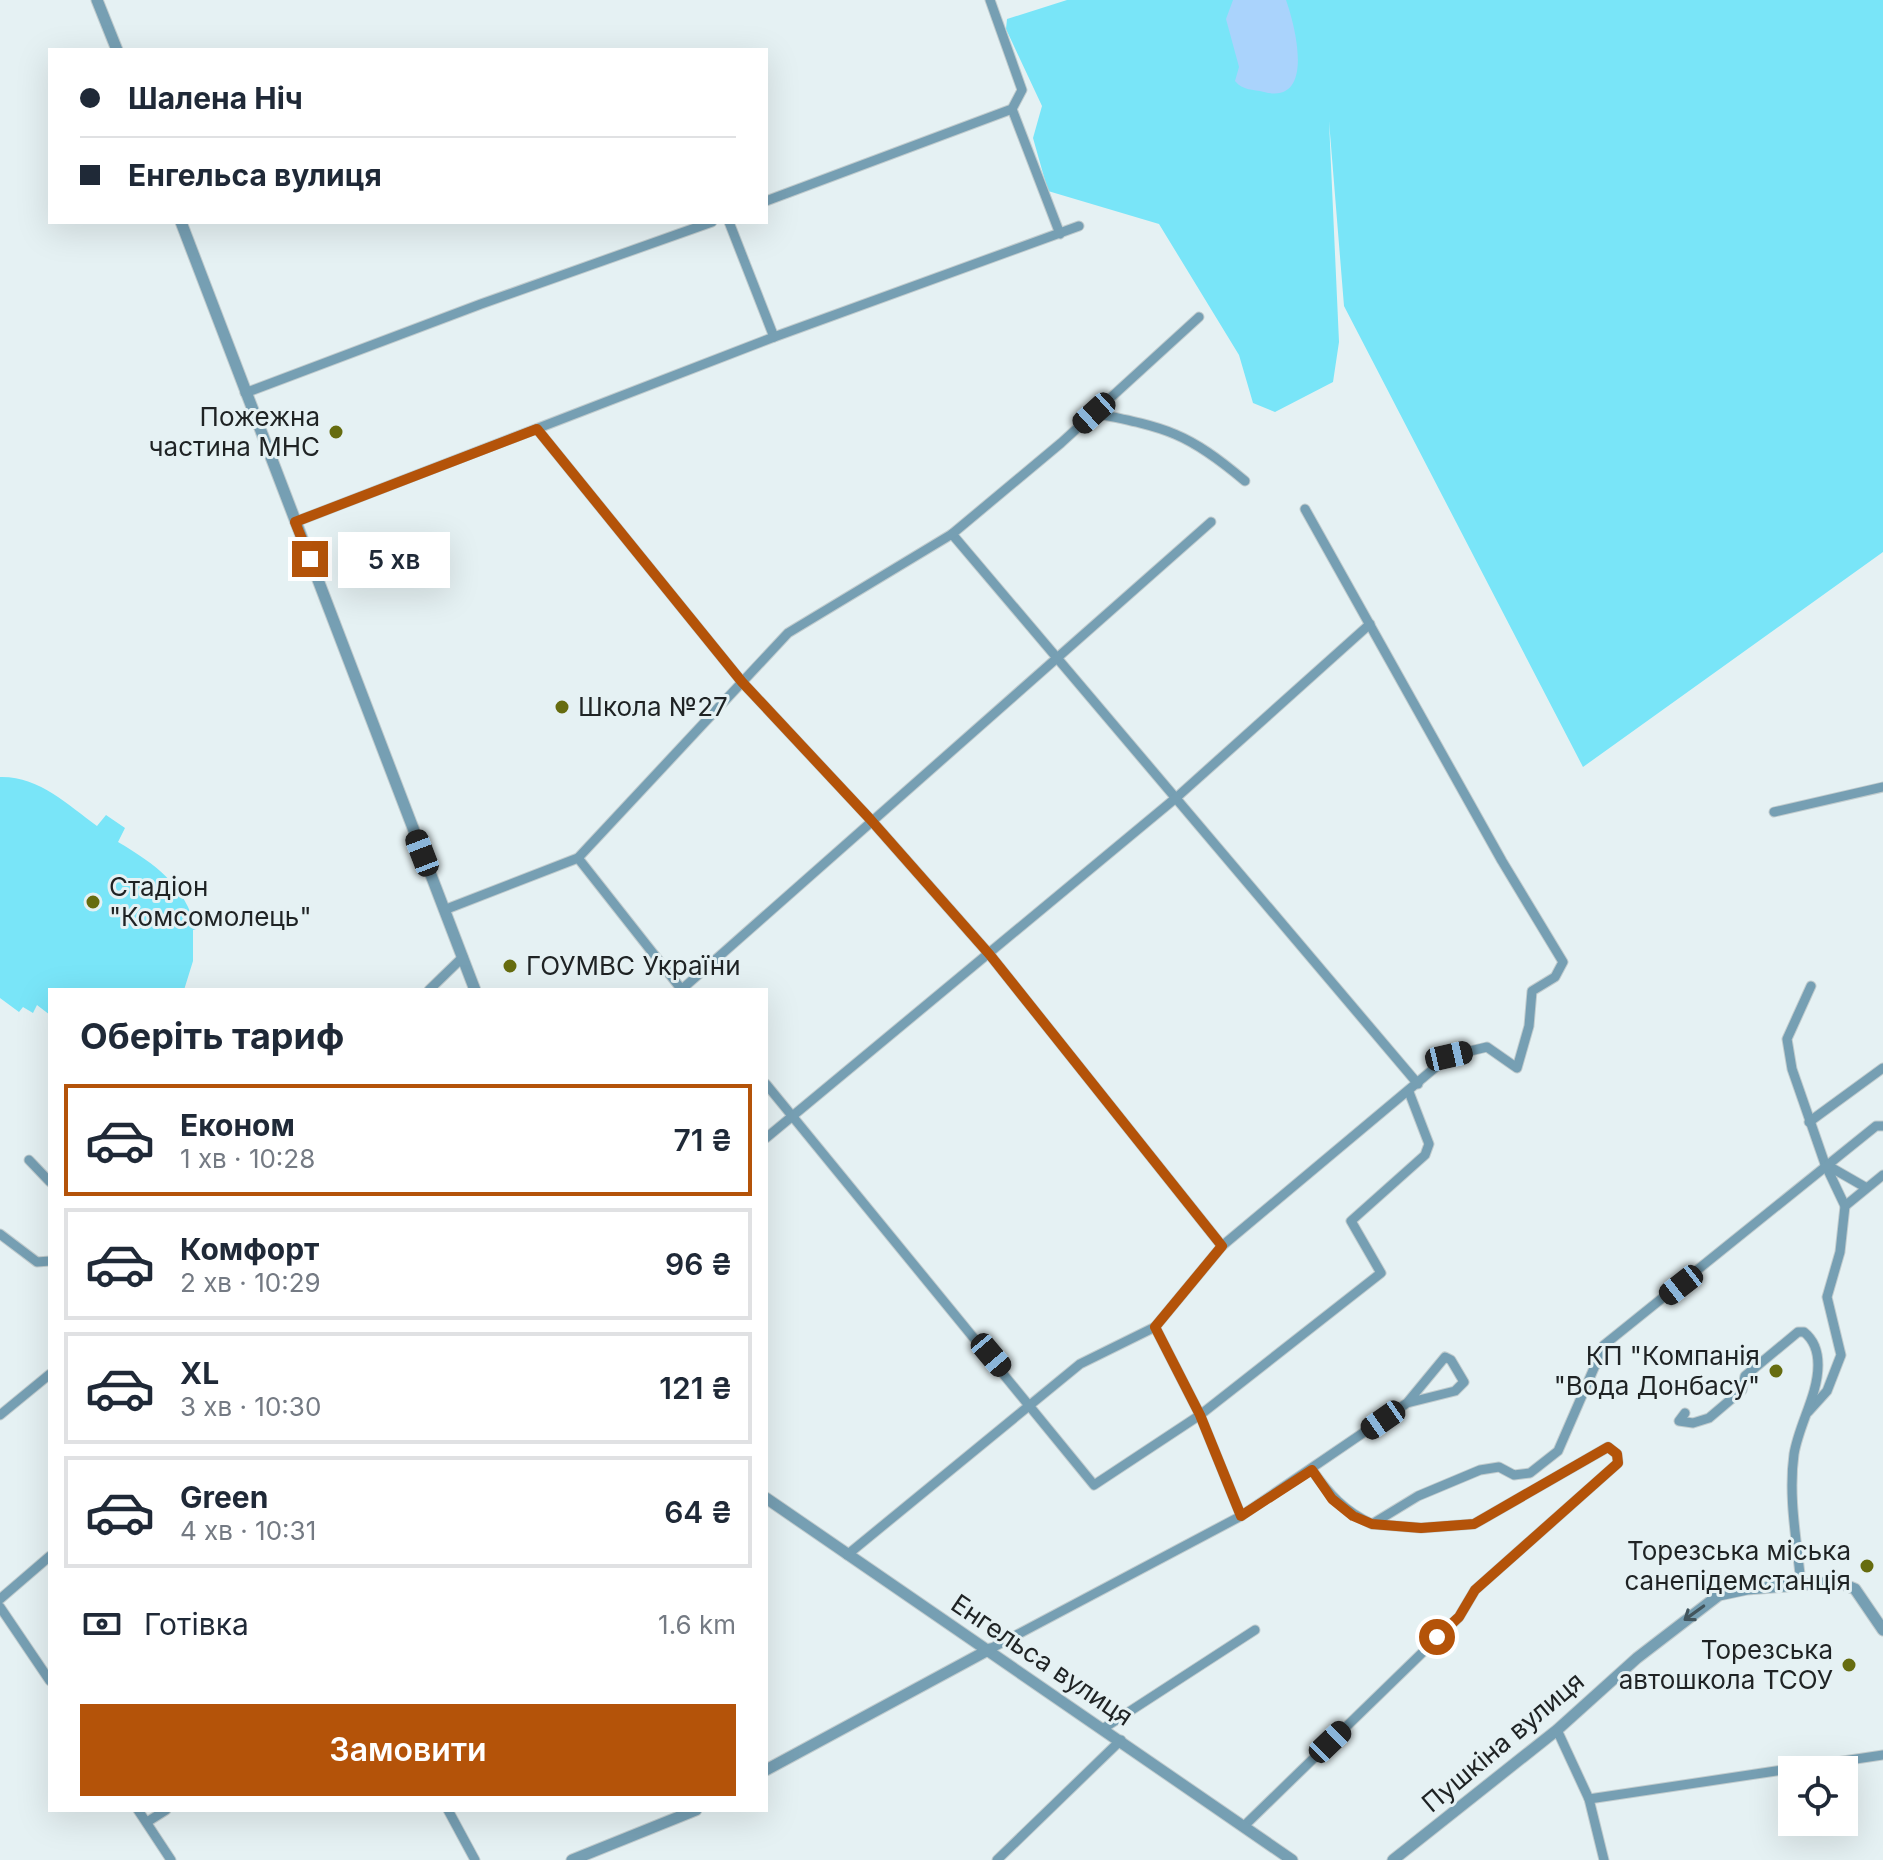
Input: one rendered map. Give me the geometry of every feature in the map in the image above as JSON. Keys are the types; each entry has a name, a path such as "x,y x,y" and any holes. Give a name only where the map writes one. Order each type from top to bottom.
{"street":[{"path":"97,0 116,48"},
{"path":"768,200 1012,109 1022,90 990,0"},
{"path":"1012,109 1060,234"},
{"path":"182,224 474,988"},
{"path":"245,393 706,224"},
{"path":"730,224 774,337"},
{"path":"295,522 774,337 1079,226"},
{"path":"444,910 578,858 788,633 952,534 1094,413 1199,317"},
{"path":"1094,413 1179,433 1206,448 1245,481"},
{"path":"537,429 742,682 870,819 990,955 1222,1246"},
{"path":"847,1555 1080,1364 1155,1327 1222,1246 1449,1056 1487,1047 1517,1068 1529,1026 1532,991 1555,977 1563,962 1502,861 1305,509"},
{"path":"684,988 870,819 1211,522"},
{"path":"952,534 1418,1084"},
{"path":"768,1136 1177,797 1370,624"},
{"path":"1774,812 1883,787"},
{"path":"578,858 680,988"},
{"path":"431,988 463,957"},
{"path":"1806,1415 1827,1391 1841,1355 1827,1297 1840,1252 1845,1206 1809,1122 1792,1069 1787,1039 1811,986"},
{"path":"1809,1122 1883,1068"},
{"path":"768,1086 1094,1485 1200,1415 1381,1273 1351,1221 1425,1155 1429,1144 1409,1092"},
{"path":"1372,1524 1418,1496 1480,1470 1499,1467 1514,1475 1530,1473 1558,1451 1604,1345 1825,1164 1876,1126 1883,1126"},
{"path":"29,1160 48,1180"},
{"path":"1825,1164 1865,1187"},
{"path":"1845,1206 1883,1175"},
{"path":"0,1234 37,1262 48,1261"},
{"path":"1155,1327 1200,1415 1241,1516"},
{"path":"1685,1413 1679,1421 1693,1423 1709,1418 1742,1390 1745,1376 1782,1343 1804,1332 1813,1342 1818,1365 1794,1457 1792,1493 1801,1584"},
{"path":"768,1769 1241,1516 1407,1403 1438,1362 1445,1357 1451,1360 1464,1382 1455,1391 1407,1403"},
{"path":"0,1415 48,1376"},
{"path":"1244,1826 1459,1617 1475,1590 1618,1463 1617,1454 1608,1447 1474,1524 1421,1528 1372,1524 1353,1516 1332,1499 1312,1470"},
{"name":"Енгельса вулиця","path":"768,1499 990,1649 1292,1860"},
{"path":"0,1599 48,1558"},
{"name":"Пушкіна вулиця","path":"1393,1860 1557,1730 1637,1658 1719,1595 1838,1582 1855,1589 1883,1630"},
{"path":"0,1607 48,1678"},
{"path":"1104,1728 1255,1630"},
{"path":"1557,1730 1589,1799 1604,1860"},
{"path":"997,1860 1121,1740"},
{"path":"1589,1799 1883,1755"},
{"path":"140,1812 171,1860"},
{"path":"147,1822 163,1812"},
{"path":"449,1812 475,1860"},
{"path":"572,1860 691,1812"}],"shaded area":[{"path":"1067,0 1883,0 1883,552 1583,767 1344,306 1329,121 1339,342 1333,382 1275,412 1253,403 1239,355 1159,224 1048,191 1033,138 1042,106 1006,29 1007,19"},
{"path":"1233,0 1286,0 1294,28 1298,61 1296,76 1290,87 1280,93 1245,88 1235,81 1239,67 1226,19"},
{"name":"Стадіон \"Комсомолець\"","path":"0,777 28,781 40,787 97,826 106,815 125,828 118,842 167,877 184,900 196,929 193,930 193,961 185,988 48,988 48,1013 37,1005 33,1013 23,1007 19,1012 0,998"}],"place":[{"name":"Пожежна частина МНС","path":"336,432"},
{"name":"Школа №27","path":"562,707"},
{"name":"Стадіон \"Комсомолець\"","path":"93,902"},
{"name":"ГОУМВС України","path":"510,966"},
{"name":"КП \"Компанія \"Вода Донбасу\"","path":"1776,1371"},
{"name":"Торезська міська санепідемстанція","path":"1867,1566"},
{"name":"Торезська автошкола ТСОУ","path":"1849,1665"}],"route":[{"path":"310,559 295,522 537,429 742,682 870,819 990,955 1222,1246 1155,1327 1200,1415 1241,1516 1312,1470 1332,1499 1353,1516 1372,1524 1421,1528 1474,1524 1608,1447 1617,1454 1618,1463 1475,1590 1459,1617 1437,1637"}]}
